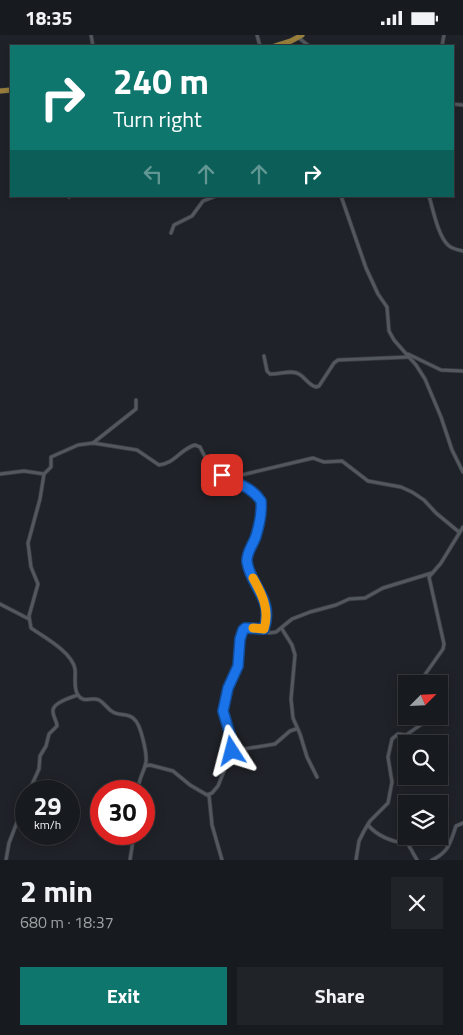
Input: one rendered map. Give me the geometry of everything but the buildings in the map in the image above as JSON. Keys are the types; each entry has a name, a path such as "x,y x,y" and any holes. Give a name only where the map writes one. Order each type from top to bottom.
{"highway":[{"path":"278,45 300,36"}],"street":[{"path":"171,233 174,225 192,217 202,201 213,197"},
{"path":"342,197 366,268 378,294 387,307 390,331 394,340 425,379 452,450 463,472"},
{"path":"429,197 435,216 449,246 463,251"},
{"path":"405,352 441,370 463,371"},
{"path":"264,355 270,374 297,373 309,384 316,387 319,386 334,363 338,361 409,357"},
{"path":"93,443 136,409 136,400"},
{"path":"0,474 24,471 44,474 49,471 51,457 54,454 78,445 93,443 137,450 159,465 171,462 185,449 198,445 218,472 243,485 261,501 257,533 247,559 250,571 264,598 266,618 264,629"},
{"path":"228,478 313,458 324,463 342,461 368,481 401,487 412,492 460,532"},
{"path":"44,474 40,499 28,543 31,567 38,584 29,619 31,628 55,644 73,663 78,695 85,700 96,699 104,703 112,712 134,718 146,754 145,766 139,780"},
{"path":"425,675 443,649 444,644 429,580 463,527"},
{"path":"208,795 218,786 232,751 232,741 223,711 228,688 238,666 240,639 245,628 264,629 266,632 273,633 282,629 292,619 310,612 336,605 349,599 366,598 384,588 432,573"},
{"path":"0,604 29,619"},
{"path":"282,629 292,645 295,655 291,699 293,718 307,757 317,777"},
{"path":"34,780 39,769 40,755 46,746 48,736 56,726 54,708 60,703 78,695"},
{"path":"356,860 359,841 368,825 388,803 392,782 388,757 392,739 398,734 406,735 421,725"},
{"path":"232,751 275,744 290,731 296,729"},
{"path":"145,766 150,765 173,771 190,785 208,795"},
{"path":"208,795 212,825 222,860"},
{"path":"432,860 448,849 456,826 463,823"},
{"path":"368,825 383,837 408,844 418,860"},
{"path":"6,860 9,843 15,827"},
{"path":"130,860 132,845"}],"slow traffic":[{"path":"253,578 264,598 266,618 264,629 253,628"}],"route":[{"path":"222,475 243,485 261,501 262,506 256,538 250,548 247,559 250,571 264,598 266,611 264,629 245,628 243,630 237,655 238,666 228,688 223,711 232,741 232,751"}]}
